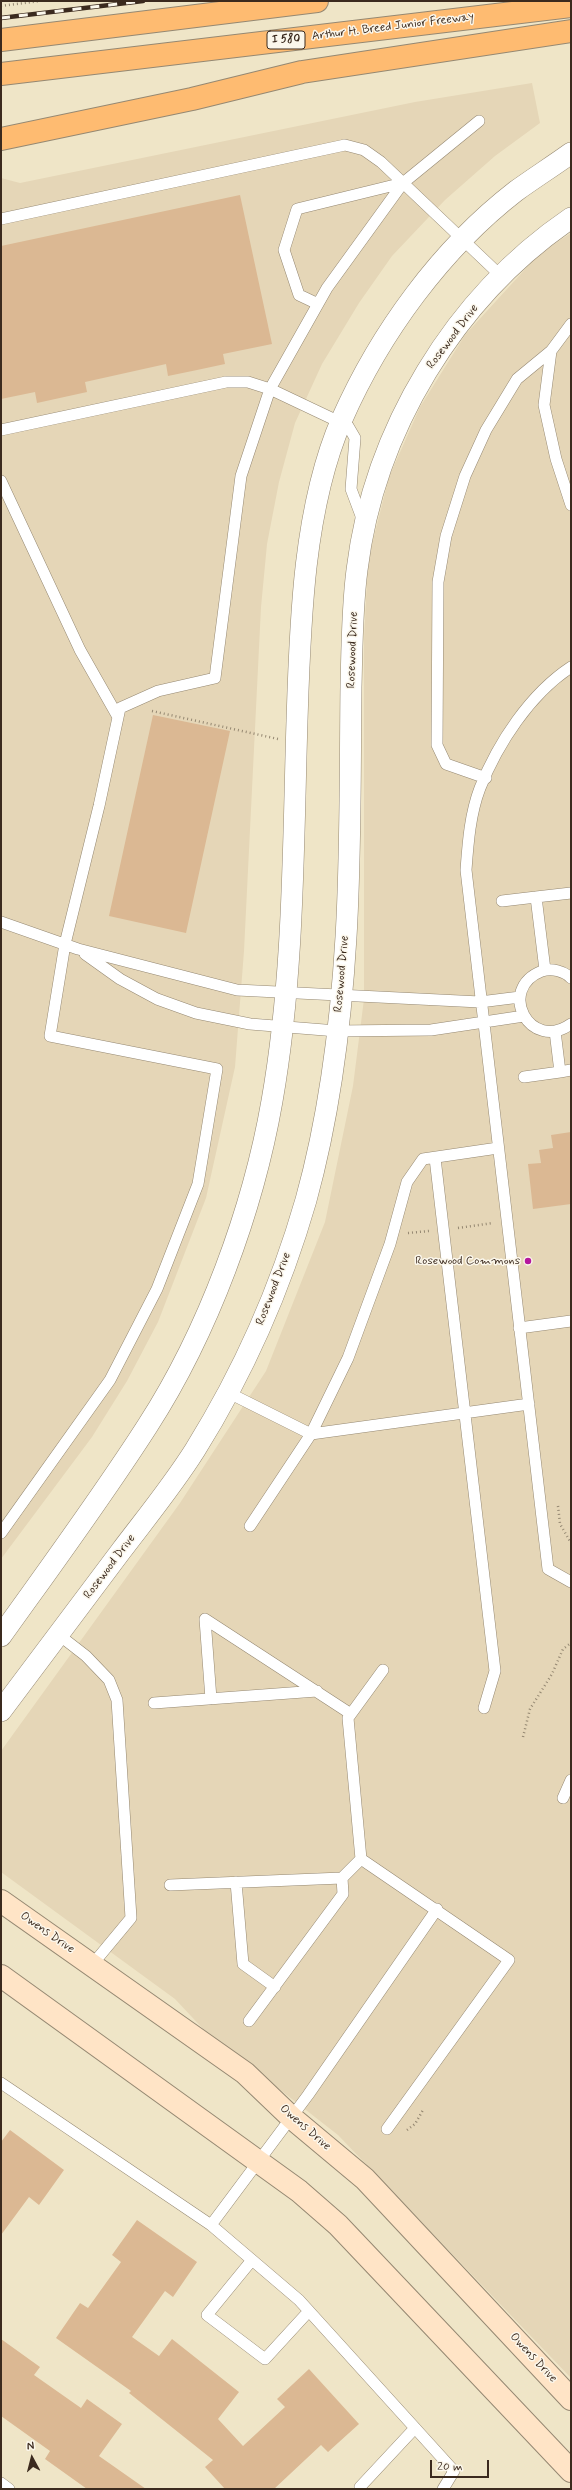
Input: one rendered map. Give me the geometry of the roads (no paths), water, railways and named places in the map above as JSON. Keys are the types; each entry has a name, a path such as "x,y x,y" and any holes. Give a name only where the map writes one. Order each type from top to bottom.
{"highway":[{"path":"1,40 317,1"},
{"name":"Arthur H. Breed Junior Freeway","path":"1,74 571,6"},
{"path":"1,139 192,98 302,72 571,31"}],"street":[{"path":"1,1636 150,1422 189,1351 229,1260 252,1184 272,1102 289,956 299,648 307,560 318,493 340,422 374,355 416,294 462,241 514,192 571,154"},
{"name":"Rosewood Drive","path":"1,1711 194,1452 239,1373 281,1273 306,1199 332,1068 337,1031 346,936 352,651 357,570 366,527 390,442 420,382 458,326 501,276 547,234 571,218"},
{"name":"Owens Drive","path":"1,1901 245,2073 292,2118 365,2179 571,2399"},
{"path":"1,1976 299,2191 338,2225 571,2471"}],"lane":[{"path":"1,1533 110,1380 157,1289 198,1184 217,1069 50,1036 65,944 120,708 158,691 215,678 242,476 270,389 327,288 403,183 478,121"},
{"path":"1,219 345,145 364,150 381,162 462,241 501,276"},
{"path":"318,304 299,295 284,250 297,209 403,183"},
{"path":"486,778 446,764 437,745 438,582 446,536 463,482 486,430 517,379 551,351 571,324"},
{"path":"551,351 544,405 556,459 571,505"},
{"path":"1,430 226,382 248,382 270,389 348,426 355,438 351,489 366,527"},
{"path":"1,481 80,650 119,714"},
{"path":"571,667 528,705 502,746 480,789 469,830 466,870 482,1021 548,1569 571,1582"},
{"path":"502,901 571,893"},
{"path":"536,896 545,970"},
{"path":"1,922 78,949 201,982 237,990 480,1002 520,997"},
{"path":"78,949 120,979 157,999 196,1014 250,1024 337,1031 431,1030 462,1027 482,1021 524,1016"},
{"path":"570,975 557,970 545,970 533,975 524,985 520,997 521,1010 524,1016 537,1029 555,1031 571,1024"},
{"path":"524,1077 565,1071 555,1031"},
{"path":"250,1526 311,1434 348,1358 390,1244 407,1182 423,1159 498,1148"},
{"path":"435,1158 467,1412 495,1671 484,1708"},
{"path":"519,1328 571,1321"},
{"path":"227,1392 311,1434 528,1404"},
{"path":"211,1699 205,1619 351,1714"},
{"path":"58,1635 86,1656 109,1680 117,1700 131,1918 92,1965"},
{"path":"361,1859 348,1718 383,1670"},
{"path":"154,1703 317,1691"},
{"path":"563,1798 571,1780"},
{"path":"170,1885 342,1878 361,1859"},
{"path":"361,1859 437,1909 509,1960 387,2129"},
{"path":"249,2021 343,1894 342,1878"},
{"path":"236,1882 243,1964 275,1987"},
{"path":"211,2224 292,2118 437,1909"},
{"path":"1,2083 211,2224 309,2311 454,2472 443,2489"},
{"path":"252,2260 207,2315 265,2359 309,2311"},
{"path":"361,2489 360,2487 415,2428"},
{"path":"1,2483 9,2489"}],"railway":[{"path":"1,18 143,1"}],"place":[{"name":"Rosewood Commons","path":"528,1261"}]}
